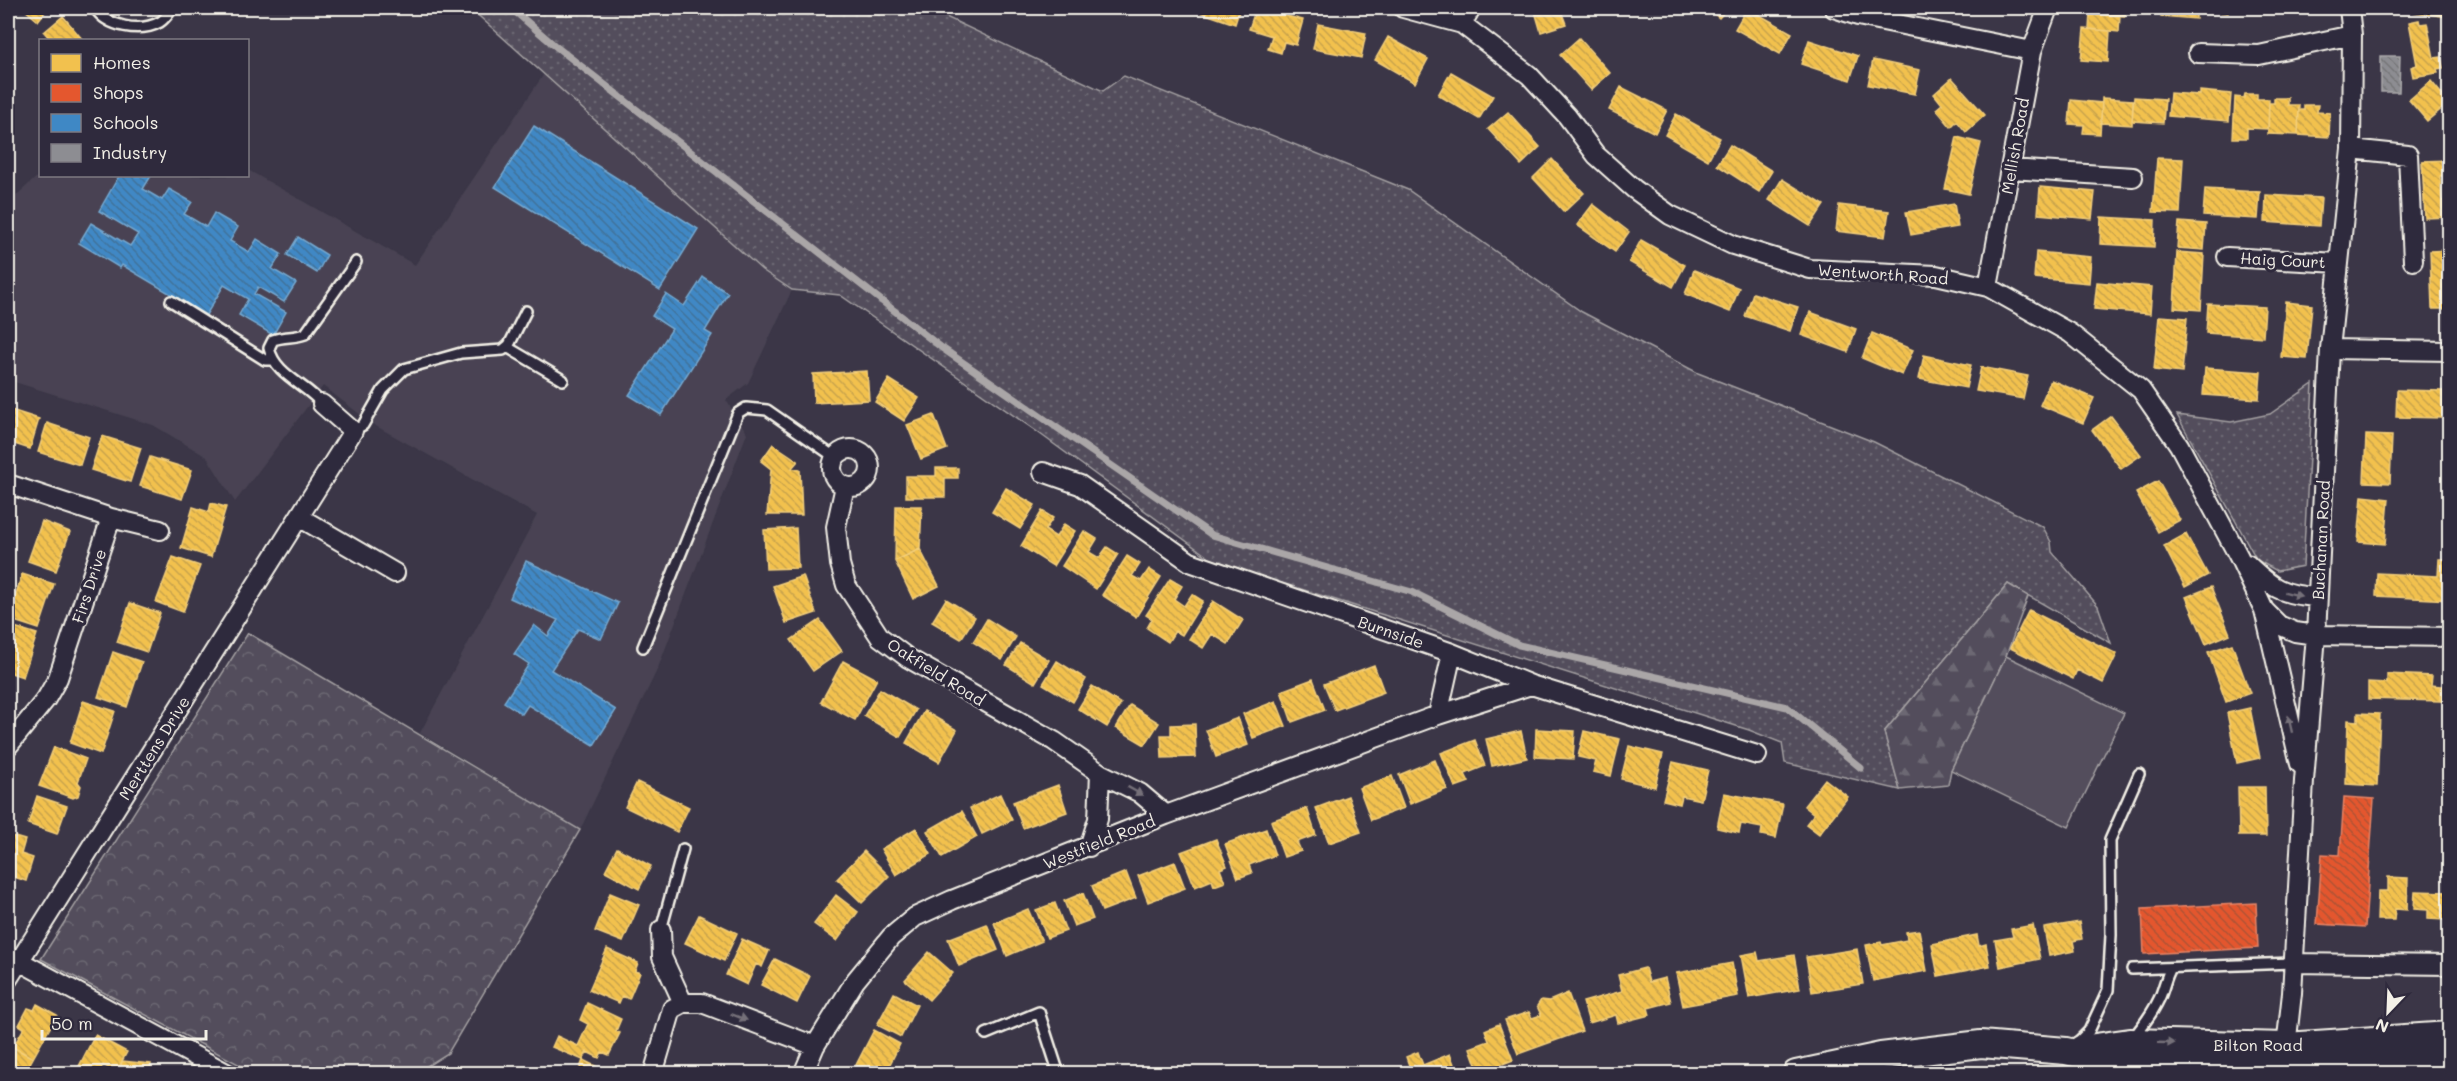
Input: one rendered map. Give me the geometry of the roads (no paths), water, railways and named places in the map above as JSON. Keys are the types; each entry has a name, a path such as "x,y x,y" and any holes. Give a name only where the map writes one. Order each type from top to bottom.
{"main road":[{"name":"Bilton Road","path":"2066,1051 2130,1042 2286,1046 2450,1035"},
{"name":"Bilton Road","path":"1796,1074 1823,1071 1881,1056 1981,1044 2066,1051 2140,1068 2284,1073 2450,1052"}],"street":[{"name":"Wentworth Road","path":"1403,8 1462,24 1529,75 1567,116 1596,155 1634,189 1670,214 1733,245 1810,269 1936,275 1988,287 2070,333 2141,390 2179,445 2239,557 2264,610 2279,625 2295,632 2316,635 2450,637"},
{"path":"1462,24 1472,8"},
{"path":"1833,8 1858,16 2032,51"},
{"name":"Mellish Road","path":"1988,287 2032,51 2048,8"},
{"name":"Buchanan Road","path":"2284,1073 2292,993 2304,781 2316,635 2330,349 2351,149 2352,36 2349,8"},
{"path":"2198,53 2259,56 2352,36"},
{"path":"2351,149 2408,155 2413,261"},
{"path":"2011,169 2133,177"},
{"name":"Haig Court","path":"2227,257 2339,263"},
{"path":"2330,349 2450,351"},
{"path":"322,404 352,431"},
{"name":"Merttens Drive","path":"8,979 352,431"},
{"path":"852,449 864,454 868,460 870,472 864,483 852,488 840,484 833,475 832,469 836,458 846,450 852,449"},
{"name":"Burnside","path":"1042,472 1080,485 1190,562 1452,653 1531,684 1757,755"},
{"path":"8,484 111,518 160,530"},
{"name":"Oakfield Road","path":"845,486 836,527 840,564 846,585 880,637 908,658 1054,741 1100,773 1140,793 1166,815"},
{"path":"299,517 395,573"},
{"name":"Firs Drive","path":"8,746 46,699 58,678 111,518"},
{"path":"2239,557 2271,586 2301,596 2318,597"},
{"path":"2264,610 2304,781"},
{"path":"1438,715 1452,653"},
{"name":"Westfield Road","path":"803,1074 815,1046 855,981 891,937 915,917 952,900 1166,815 1438,715 1531,684"},
{"path":"1089,847 1098,819 1100,773"},
{"path":"661,930 662,957 683,1003"},
{"path":"19,961 228,1074"},
{"path":"2292,963 2450,965"},
{"path":"657,1072 672,1009 683,1003 702,1003 815,1046"}],"lane":[{"path":"94,8 118,25 141,28 162,21 172,8"},
{"path":"322,404 278,367 272,360 269,348 273,340 305,334 356,262"},
{"path":"171,301 265,360 272,360"},
{"path":"352,431 363,425 383,390 404,369 461,352 503,350 507,347 526,311"},
{"path":"507,347 562,380"},
{"path":"643,647 738,413 746,408 767,410 836,458"},
{"path":"2066,1051 2089,1030 2108,990 2111,935 2110,840 2139,774"},
{"path":"661,930 683,849"},
{"path":"2132,969 2292,963"},
{"path":"2130,1042 2160,997 2165,977 2171,968"},
{"path":"986,1034 1039,1012 1059,1074"}],"waterway":[{"path":"511,8 554,45 942,348 1212,535 1412,592 1519,645 1787,707 1861,768"}]}
